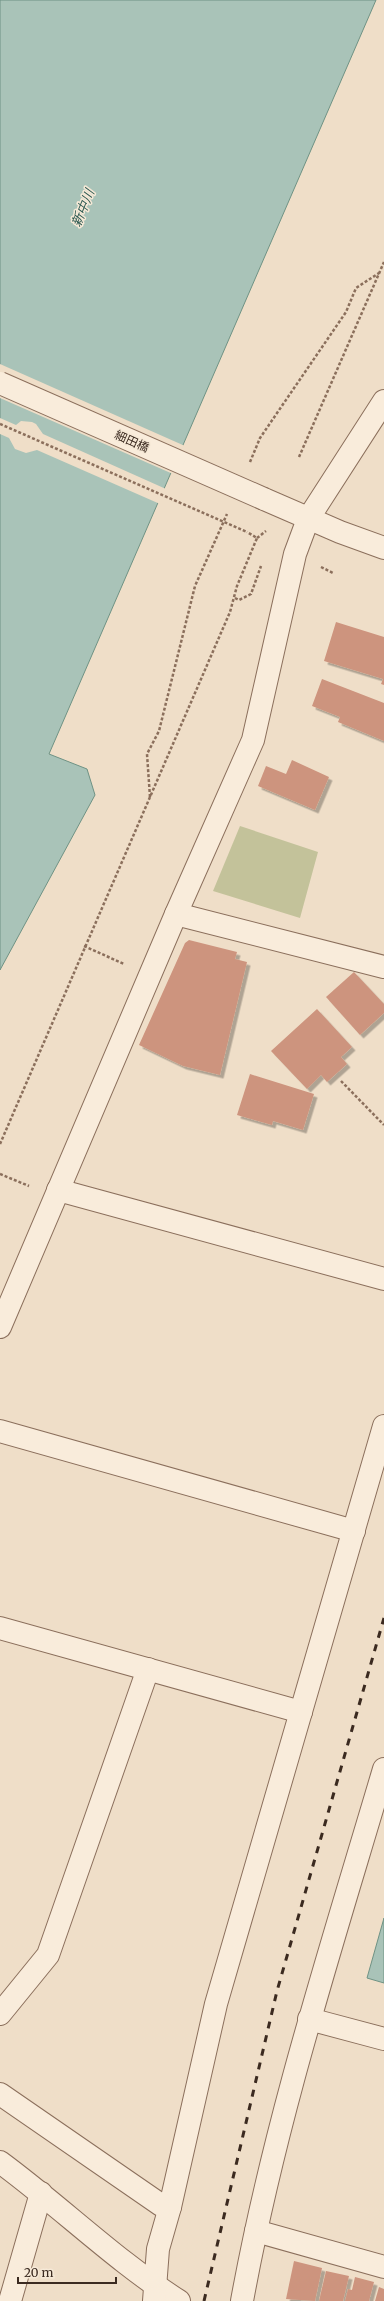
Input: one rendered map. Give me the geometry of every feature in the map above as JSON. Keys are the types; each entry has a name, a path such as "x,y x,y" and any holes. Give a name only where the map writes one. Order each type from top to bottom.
{"street":[{"name":"細田橋","path":"0,383 308,519 384,548"},
{"path":"0,1327 176,914 253,740 295,554 308,519 384,401"},
{"path":"176,914 384,967"},
{"path":"58,1190 384,1279"},
{"path":"155,2294 158,2249 170,2207 216,2004 384,1426"},
{"path":"0,1431 354,1531"},
{"path":"0,1628 301,1712"},
{"path":"0,2014 48,1955 148,1669"},
{"path":"242,2301 256,2231 310,2019 384,1769"},
{"path":"310,2019 384,2038"},
{"path":"0,2094 161,2205 170,2207"},
{"path":"0,2162 41,2193 155,2294 179,2301"},
{"path":"10,2301 41,2193"},
{"path":"256,2231 384,2267"}],"path":[{"path":"299,457 384,262"},
{"path":"248,466 260,438 346,312 356,288 379,273"},
{"path":"0,424 247,532 257,538"},
{"path":"150,797 147,754 159,731 195,586 229,508"},
{"path":"0,1144 235,598 237,586 257,538 269,529 269,537"},
{"path":"235,598 239,600 251,594 264,559"},
{"path":"325,569 333,572"},
{"path":"84,946 130,967"},
{"path":"341,1082 384,1125"},
{"path":"0,1174 36,1189"}],"green space":[{"path":"240,826 318,852 300,918 213,891"}],"water":[{"name":"新中川","path":"0,0 376,0 49,754 87,769 95,795 0,970"},
{"path":"384,1918 384,1983 367,1978"}],"pier":[{"path":"0,364 185,446 173,474 0,398"},
{"path":"0,418 16,425 21,421 32,422 36,424 43,434 166,489 160,504 37,450 26,453 15,449 9,438 0,434"}],"building":[{"path":"336,622 384,637 384,685 381,684 383,679 324,661"},
{"path":"322,679 384,703 384,741 338,722 340,717 312,706"},
{"path":"292,760 329,777 315,810 258,786 266,766 286,774"},
{"path":"189,940 237,952 235,959 247,962 220,1075 183,1066 139,1045 185,943"},
{"path":"354,972 384,1004 384,1013 360,1035 326,997"},
{"path":"317,1009 352,1047 341,1057 347,1064 327,1082 321,1075 307,1089 271,1051"},
{"path":"250,1074 314,1094 303,1130 273,1121 272,1125 237,1115"},
{"path":"294,2261 322,2268 315,2301 286,2299"},
{"path":"326,2271 349,2276 343,2301 319,2301"},
{"path":"355,2277 374,2282 369,2301 345,2301 348,2289 352,2290"},
{"path":"379,2287 384,2289 384,2301 375,2301"}],"railway":[{"path":"204,2301 277,1991 384,1618"}]}
